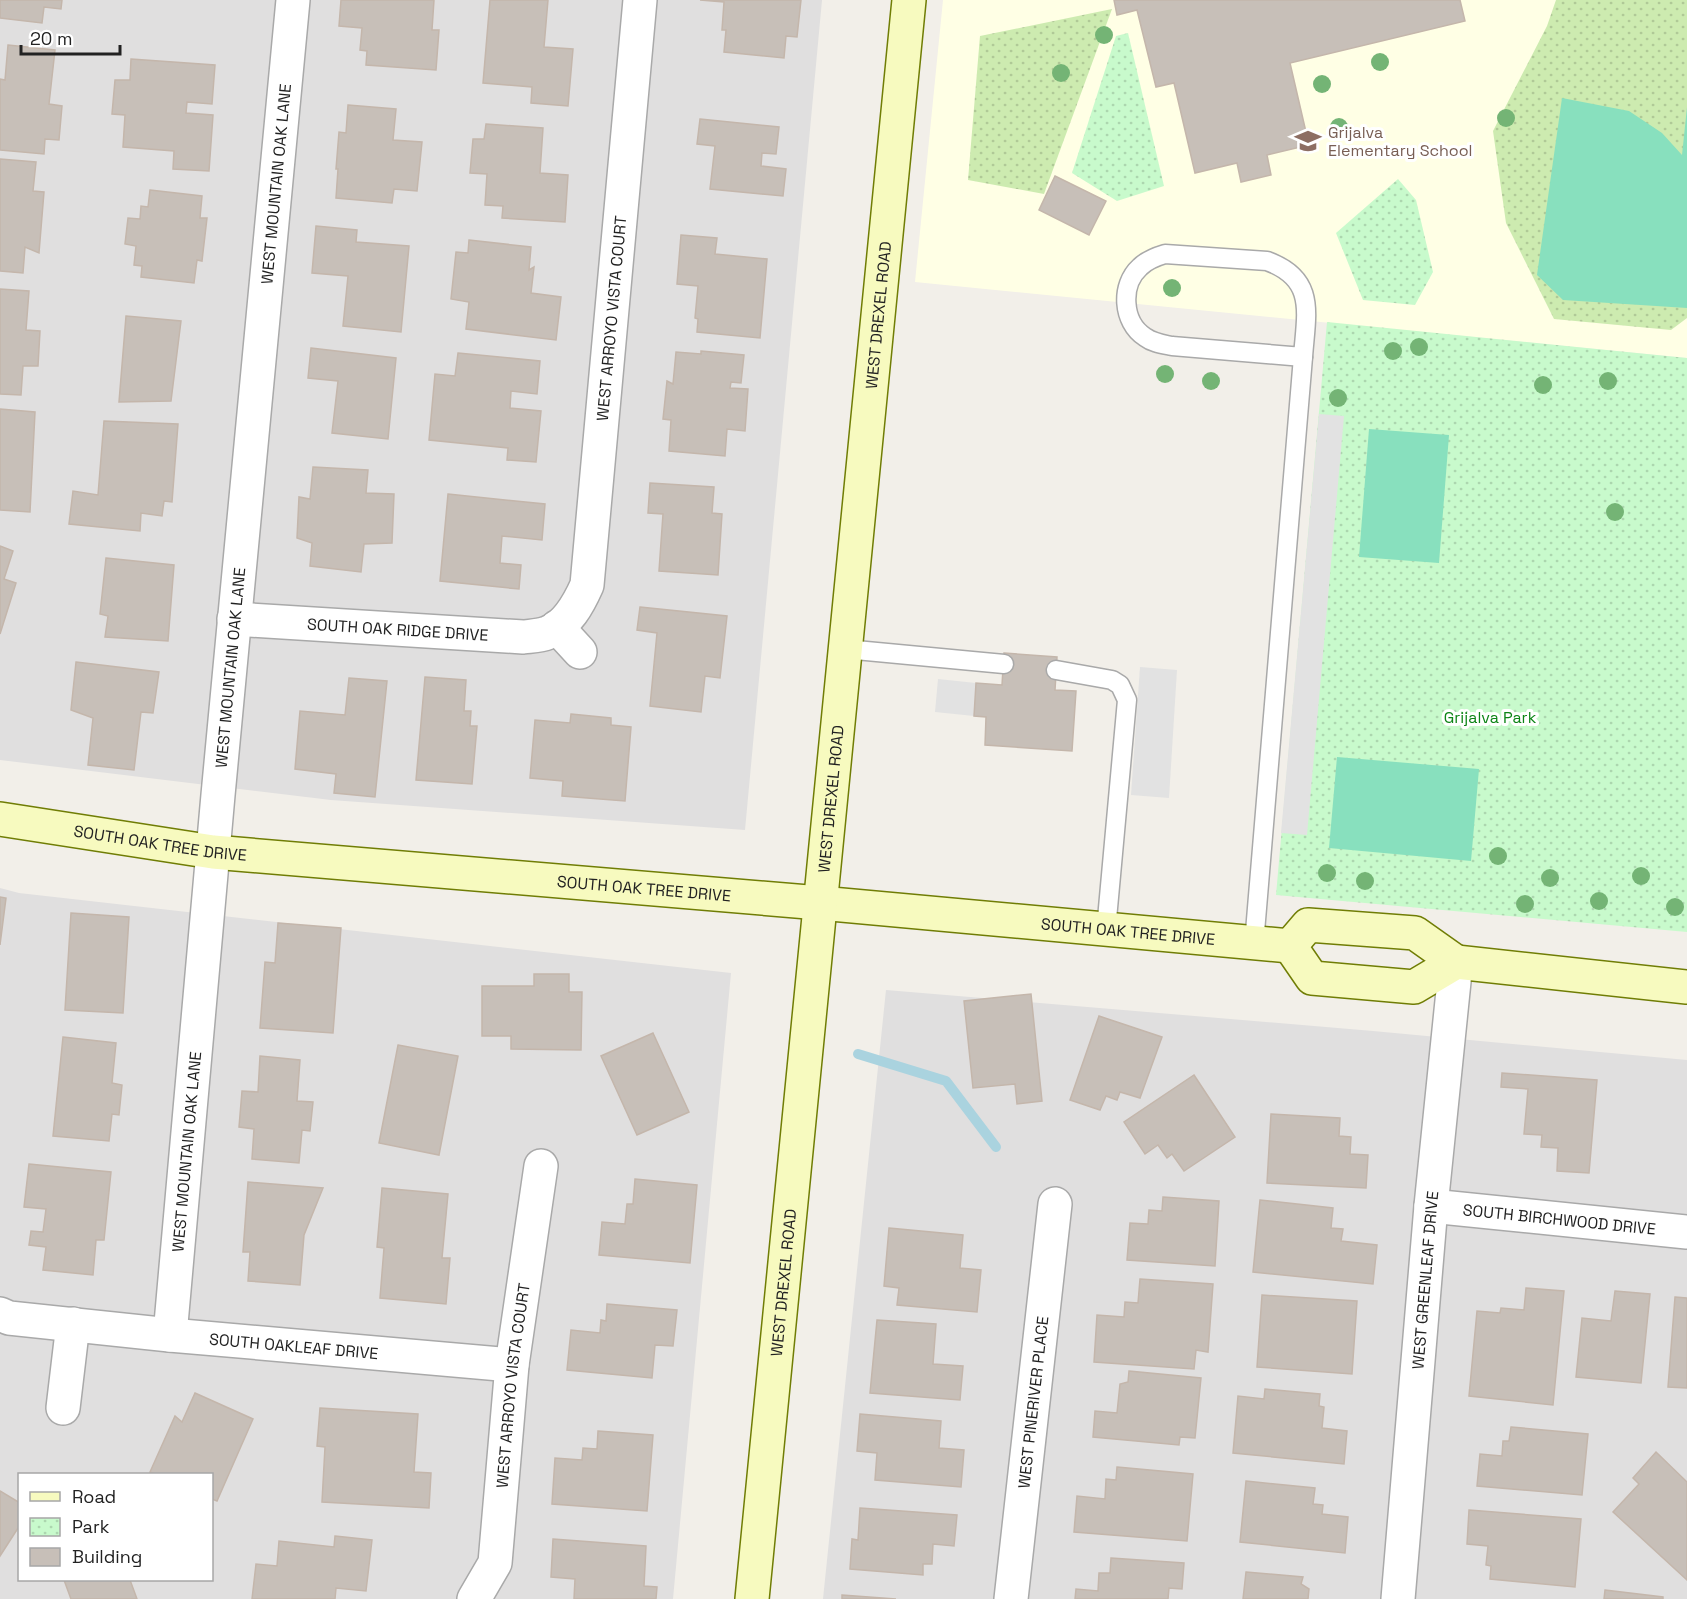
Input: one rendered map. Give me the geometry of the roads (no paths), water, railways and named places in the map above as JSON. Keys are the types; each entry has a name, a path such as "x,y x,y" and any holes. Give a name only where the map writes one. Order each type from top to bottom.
{"street":[{"name":"WEST MOUNTAIN OAK LANE","path":"171,1335 234,619 293,0"},
{"name":"WEST ARROYO VISTA COURT","path":"557,627 580,601 587,585 640,0"},
{"name":"WEST DREXEL ROAD","path":"752,1599 909,0"},
{"name":"SOUTH OAK RIDGE DRIVE","path":"234,619 523,637 547,633 557,627"},
{"path":"557,627 580,652"},
{"name":"SOUTH OAK TREE DRIVE","path":"0,819 213,852 820,903 1290,946"},
{"path":"1456,962 1413,987 1312,978 1290,946 1308,926 1415,933 1456,962 1687,987"},
{"name":"WEST GREENLEAF DRIVE","path":"1398,1599 1431,1206 1456,962"},
{"name":"WEST ARROYO VISTA COURT","path":"474,1599 495,1563 512,1365 541,1166"},
{"name":"WEST PINERIVER PLACE","path":"1011,1599 1055,1204"},
{"name":"SOUTH BIRCHWOOD DRIVE","path":"1431,1206 1687,1232"},
{"name":"SOUTH OAKLEAF DRIVE","path":"0,1314 9,1318 171,1335 512,1365"},
{"path":"63,1408 73,1324"}],"lane":[{"path":"1254,944 1303,357 1306,301 1293,275 1281,266 1267,261 1165,254 1150,259 1138,268 1130,281 1126,296 1127,311 1133,325 1143,336 1157,343 1303,357"},
{"path":"845,649 1004,664"},
{"path":"1056,670 1112,680 1120,685 1127,700 1106,930"}],"waterway":[{"path":"858,1054 946,1081 996,1147"}],"place":[{"name":"Grijalva Elementary School","path":"1308,141"}],"park label":[{"name":"Grijalva Park","path":"1490,717"}]}
